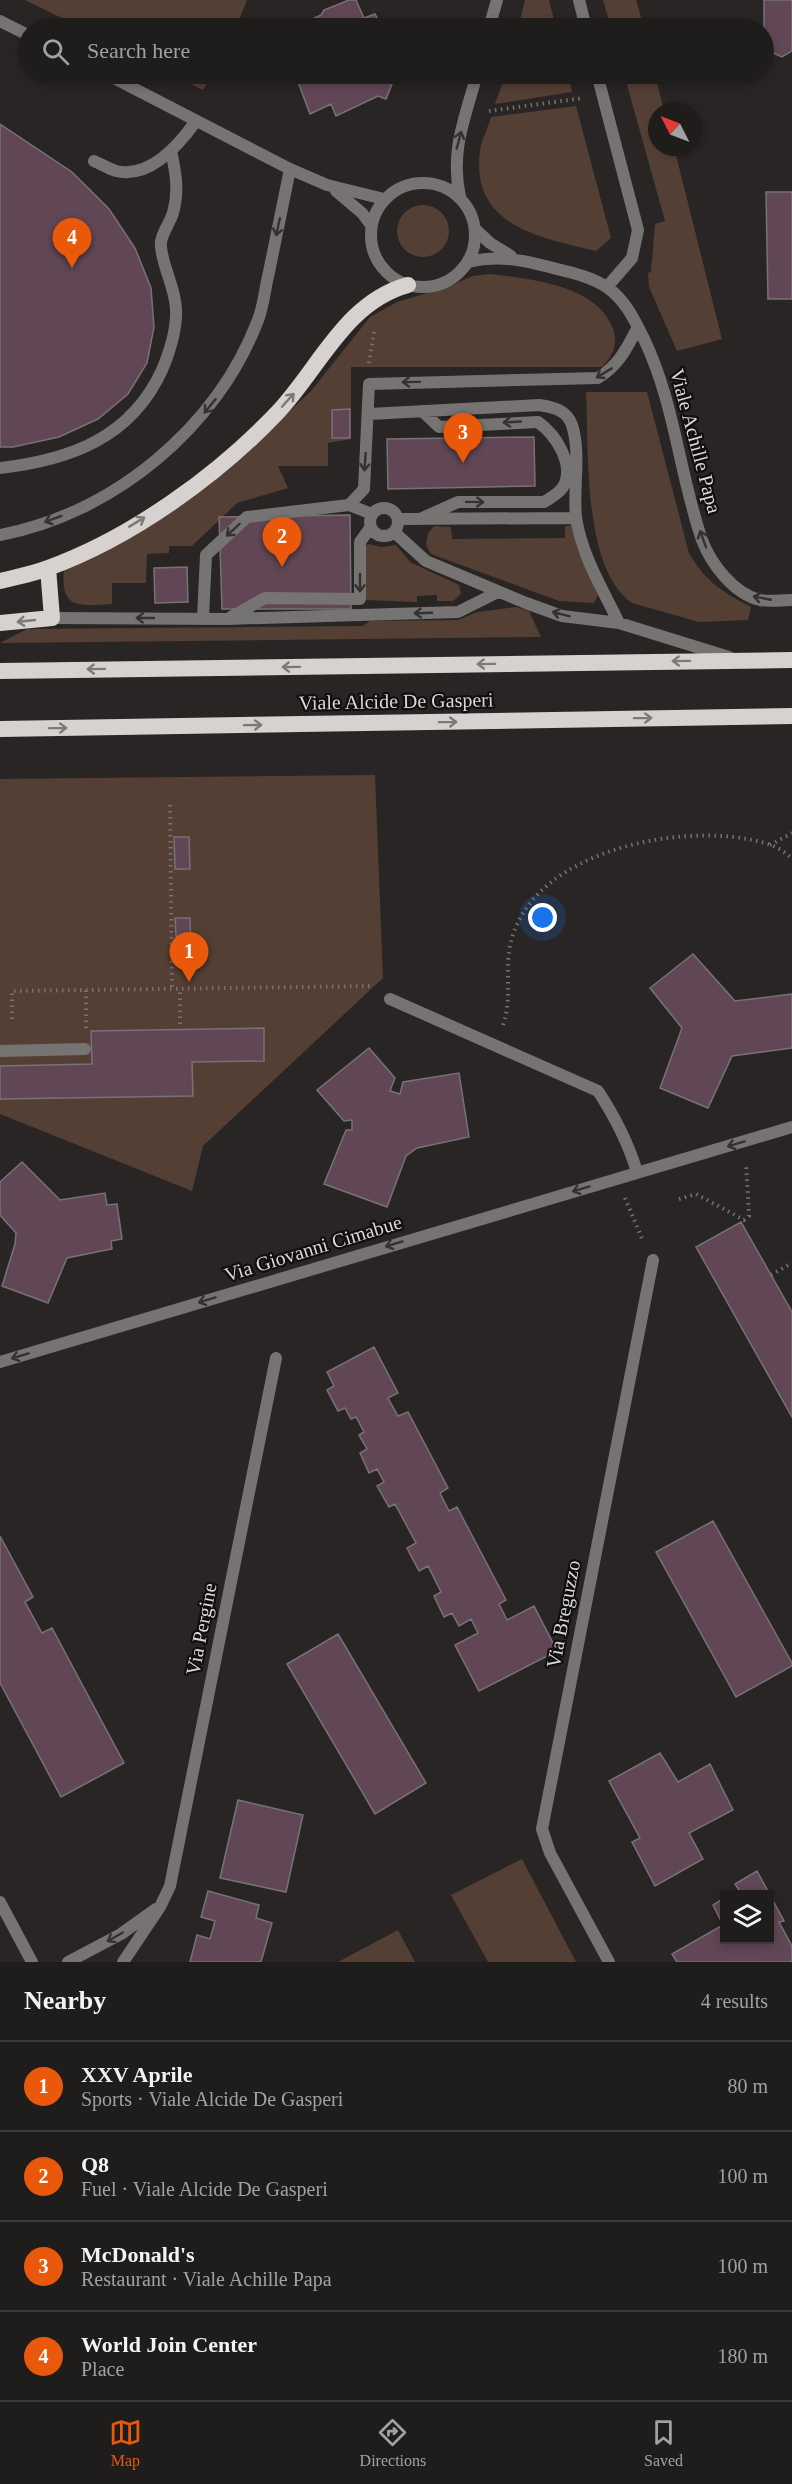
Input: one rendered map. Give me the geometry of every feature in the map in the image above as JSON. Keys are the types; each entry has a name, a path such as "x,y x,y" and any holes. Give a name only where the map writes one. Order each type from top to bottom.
{"highway":[{"path":"0,581 48,568 95,547 144,518 217,468 277,413 362,309 383,294 408,285"},
{"path":"0,624 52,618 48,568"},
{"name":"Viale Alcide De Gasperi","path":"0,671 792,660"},
{"name":"Viale Alcide De Gasperi","path":"0,729 792,716"}],"street":[{"path":"492,18 497,0"},
{"path":"579,0 584,18"},
{"path":"0,21 18,30"},
{"path":"125,84 290,169 327,184 384,198"},
{"path":"460,197 455,176 455,154 474,84"},
{"path":"468,262 484,258 518,259 578,274 607,287 632,258 638,230 600,84"},
{"path":"94,161 117,171 134,171 159,161 171,151 196,121"},
{"path":"0,468 41,462 94,444 129,420 155,385 171,349 176,309 172,282 160,245 173,213 178,182 171,151"},
{"path":"0,535 57,518 102,497 153,462 180,440 211,406 239,363 259,318 290,169"},
{"path":"430,182 447,187 460,197 470,211 475,229 474,246 468,262 458,274 430,287 408,285 396,280 379,264 373,252 371,225 384,198 397,188 413,183 430,182"},
{"path":"327,184 351,202 371,225"},
{"path":"475,229 490,243 518,259"},
{"name":"Viale Achille Papa","path":"607,287 628,309 658,369 703,541 717,566 735,587 760,600 792,600"},
{"path":"349,505 363,489 369,384 598,378 611,370 622,358 638,327"},
{"path":"369,414 539,405 553,407 565,414 572,424 574,442 576,518 584,547 619,623"},
{"path":"420,519 458,502 544,502 564,486 566,470 559,444 551,431 538,422 439,427 422,411"},
{"path":"203,618 206,555 247,517 349,505 372,514"},
{"path":"227,619 265,598 360,599 360,542 370,528 372,514 379,509 389,509 398,519 576,518"},
{"path":"394,532 398,519"},
{"path":"370,528 380,537 394,532"},
{"path":"394,532 426,561 562,616 619,623 740,660"},
{"path":"52,618 227,619 458,612 498,592"},
{"path":"390,999 598,1091 616,1118 629,1146 637,1172"},
{"path":"0,1051 85,1049"},
{"name":"Via Giovanni Cimabue","path":"0,1362 792,1127"},
{"name":"Via Breguzzo","path":"609,1962 550,1853 542,1828 653,1260"},
{"name":"Via Pergine","path":"123,1962 160,1906 170,1886 276,1358"},
{"path":"0,1902 32,1962"},
{"path":"68,1962 121,1934 160,1906"}],"path":[{"path":"489,111 603,95"},
{"path":"369,384 369,362 375,322"},
{"path":"170,805 172,989"},
{"path":"770,845 792,833"},
{"path":"496,1046 507,1013 506,963 514,929 531,902 553,881 597,858 669,837 714,834 770,845 792,859"},
{"path":"12,1019 12,991 375,986"},
{"path":"180,989 180,1024"},
{"path":"85,1049 86,990"},
{"path":"679,1199 696,1194 744,1220 749,1216 746,1162"},
{"path":"625,1198 653,1260"},
{"path":"771,1275 792,1263"}],"shaded area":[{"path":"25,0 247,0 240,18 62,18"},
{"path":"525,0 549,0 554,18 520,18"},
{"path":"603,0 636,0 641,18 608,18"},
{"path":"191,84 206,84 203,90"},
{"path":"502,84 570,84 572,92 495,104"},
{"path":"627,84 657,84 662,102 648,102 648,156 676,156 722,339 677,351 649,287 648,273 651,272 655,224 665,221"},
{"path":"576,106 611,238 596,251 554,241 514,225 498,213 486,197 480,177 480,152 491,117"},
{"path":"418,205 428,205 437,209 445,217 449,231 445,245 437,253 428,257 418,257 409,253 401,245 397,236 397,226 401,217 409,209"},
{"path":"490,274 561,287 593,303 605,314 613,329 615,345 609,359 602,367 351,367 351,439 328,443 328,466 278,466 288,488 237,503 192,546 169,546 169,553 147,554 146,583 112,583 112,604 81,605 69,599 65,592 64,569 227,470 311,391 370,317 397,302 445,288 473,276"},
{"path":"586,392 647,392 689,553 708,579 751,607 748,620 699,622 632,603 616,586 604,564 591,506"},
{"path":"574,525 578,550 598,595 594,603 559,601 431,554 426,545 428,533 434,526 451,527 452,539 565,538 565,526"},
{"path":"366,545 381,547 396,545 410,562 459,585 461,594 453,601 437,601 437,595 417,596 417,602 365,600"},
{"path":"516,607 529,611 541,637 0,643 27,629 363,626 370,621 458,620 477,612"},
{"path":"375,775 383,978 203,1146 192,1191 0,1114 0,779"},
{"path":"522,1859 576,1962 488,1962 451,1895"},
{"path":"398,1930 415,1962 338,1962"}],"building":[{"path":"349,0 356,0 364,18 315,18 321,15 324,10"},
{"path":"764,0 792,0 792,51 782,57 774,54 774,18 764,18"},
{"path":"375,14 377,18 364,18"},
{"path":"299,84 392,84 386,99 378,96 336,116 331,104 310,114"},
{"path":"0,124 72,172 109,209 135,248 151,288 154,327 147,363 128,394 98,419 59,437 13,447 0,447"},
{"path":"766,192 792,192 792,299 768,299"},
{"path":"350,409 350,438 332,438 332,410"},
{"path":"534,437 535,486 388,489 387,439"},
{"path":"350,515 351,609 222,609 219,517"},
{"path":"187,567 188,602 155,603 154,568"},
{"path":"174,837 189,837 190,869 175,869"},
{"path":"175,918 190,918 191,950 177,951"},
{"path":"693,954 735,1001 792,994 792,1048 732,1056 708,1108 660,1088 682,1028 650,988"},
{"path":"264,1028 264,1061 192,1062 193,1096 0,1099 0,1066 92,1064 91,1031"},
{"path":"369,1048 395,1078 390,1091 400,1094 403,1082 459,1073 469,1137 417,1148 406,1156 387,1207 324,1184 346,1130 352,1130 352,1120 344,1121 317,1090"},
{"path":"22,1162 60,1200 105,1193 107,1205 117,1204 122,1239 111,1241 112,1249 67,1258 48,1303 2,1286 15,1244 16,1233 0,1215 0,1182"},
{"path":"741,1222 792,1312 792,1417 696,1247"},
{"path":"374,1347 398,1393 388,1398 398,1416 408,1412 448,1488 440,1493 449,1511 457,1507 506,1600 499,1604 507,1620 534,1606 557,1651 479,1691 455,1645 478,1633 471,1619 459,1626 452,1613 444,1617 434,1596 441,1592 428,1566 419,1571 407,1548 416,1543 395,1504 389,1507 377,1486 384,1482 377,1469 369,1473 360,1453 367,1449 359,1435 364,1432 356,1417 351,1419 345,1408 338,1411 327,1390 334,1386 327,1372"},
{"path":"713,1521 792,1663 792,1666 736,1697 656,1552"},
{"path":"0,1536 33,1597 25,1602 42,1633 52,1628 124,1763 61,1797 0,1683"},
{"path":"338,1634 426,1783 375,1814 287,1664"},
{"path":"660,1753 678,1782 710,1764 733,1810 689,1833 703,1859 655,1886 632,1842 640,1838 609,1781"},
{"path":"238,1800 303,1815 286,1892 220,1878"},
{"path":"757,1871 767,1890 739,1890 735,1884"},
{"path":"208,1891 259,1905 256,1918 272,1923 261,1962 190,1962 197,1935 210,1939 215,1921 201,1917"},
{"path":"720,1901 720,1919 713,1905"},
{"path":"774,1902 784,1921 779,1922 792,1946 792,1962 677,1962 672,1954 720,1927 720,1944 774,1944"}],"place":[{"name":"World Join Center","path":"72,268"},
{"name":"McDonald's","path":"463,463"},
{"name":"Q8","path":"282,567"},
{"name":"XXV Aprile","path":"189,982"}]}
